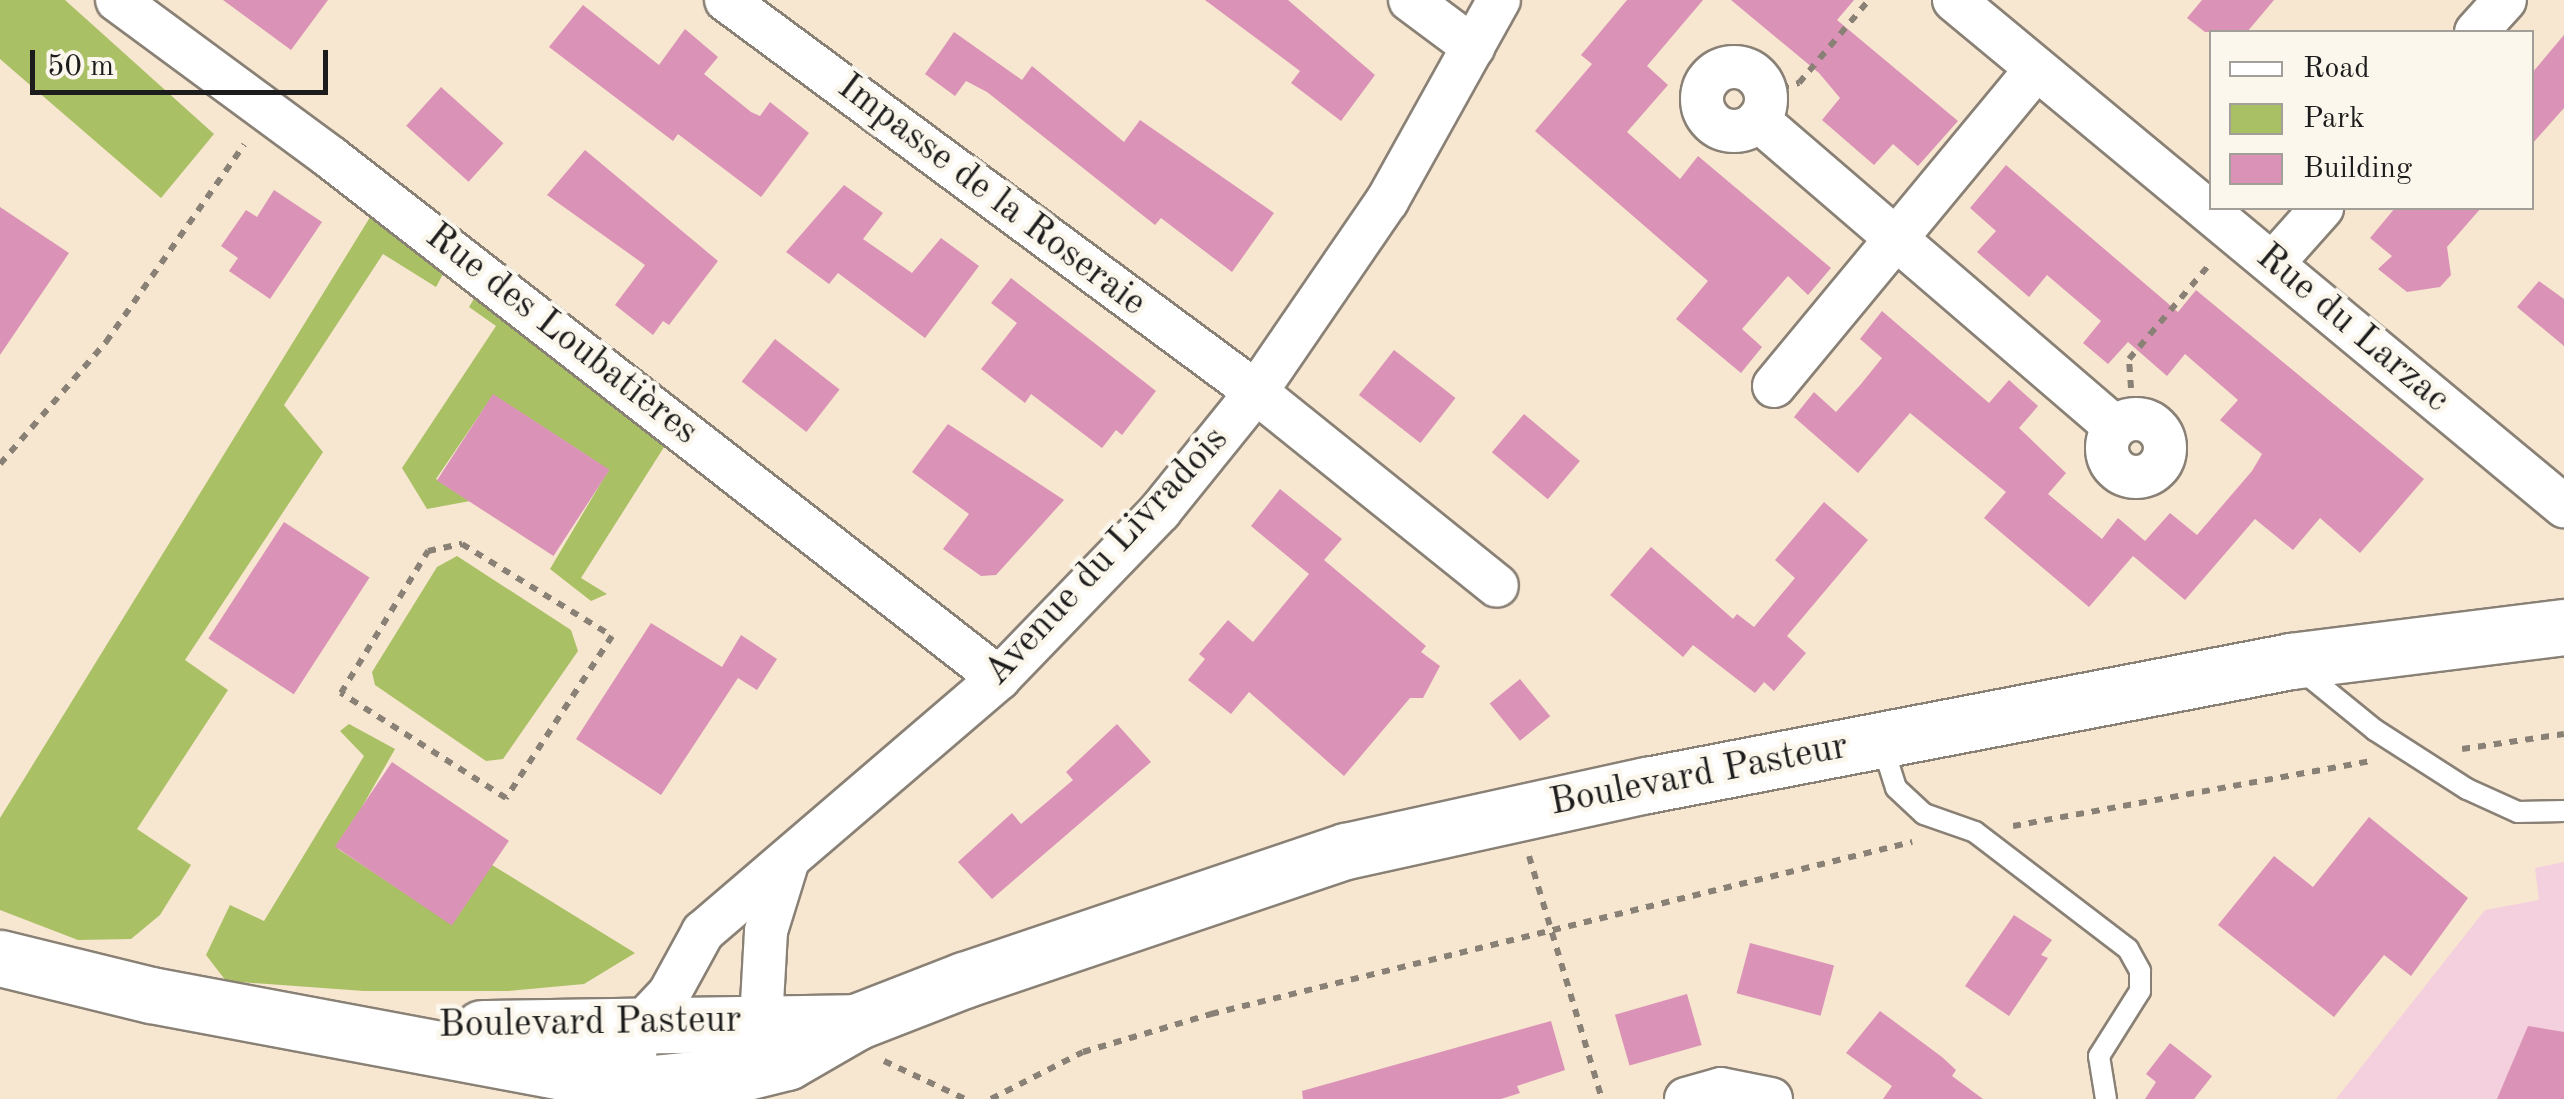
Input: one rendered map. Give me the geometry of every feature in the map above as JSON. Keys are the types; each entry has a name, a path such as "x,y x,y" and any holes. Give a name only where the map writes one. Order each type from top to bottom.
{"main road":[{"name":"Boulevard Pasteur","path":"0,958 151,995 324,1025 639,1092 731,1087 787,1062 862,1038 1225,890 1346,852 1518,812 2290,661 2486,632 2564,627"},
{"name":"Boulevard Pasteur","path":"324,1025 638,1027 762,1021 862,1038"}],"street":[{"name":"Rue des Loubatières","path":"117,0 268,110 998,678"},
{"name":"Impasse de la Roseraie","path":"726,0 1256,392 1497,586"},
{"path":"1410,0 1473,47"},
{"name":"Avenue du Livradois","path":"638,1027 669,994 703,932 748,888 787,863 998,678 1160,511 1256,392 1386,201 1500,0"},
{"name":"Rue du Larzac","path":"1954,0 2564,506"},
{"path":"2478,30 2505,0"},
{"path":"1774,386 1899,240 2036,68"},
{"path":"1762,106 1899,240 2124,423"},
{"path":"2273,263 2320,210"},
{"path":"731,1087 762,1021 766,931 787,863"},
{"path":"703,932 766,931"},
{"path":"638,1027 639,1092"},
{"path":"1686,1099 1721,1089 1770,1099"}],"lane":[{"path":"2290,661 2414,755 2518,812 2564,811"},
{"path":"1881,741 1896,788 1924,814 1975,832 2128,949 2140,971 2140,991 2100,1056 2106,1099"}],"path":[{"path":"1762,106 1799,82 1869,0"},
{"path":"0,464 106,342 268,110"},
{"path":"2124,423 2129,359 2236,233"},
{"path":"462,544 612,636 506,798 341,693 428,551 440,545 462,544"},
{"path":"991,1099 1082,1052 1414,959 1975,832 2414,755 2564,734"},
{"path":"1518,812 1602,1099"},
{"path":"862,1038 965,1099"}],"shaded area":[{"path":"2564,862 2564,1099 2336,1099 2485,910 2539,900 2535,868"}],"green space":[{"path":"0,0 65,0 214,134 161,198 0,59"},
{"path":"372,214 443,274 436,287 383,254 284,405 323,452 185,660 228,690 137,829 191,865 160,915 131,939 78,940 0,910 0,818"},
{"path":"475,297 666,444 581,578 607,594 591,601 550,569 608,471 597,462 493,395 436,479 470,501 427,509 402,468 496,326 469,307"},
{"path":"457,556 571,630 578,651 503,759 486,761 375,685 372,672 437,567"},
{"path":"349,724 395,749 338,849 408,895 492,865 635,953 584,984 508,991 364,991 226,981 206,955 230,905 264,921 364,756 340,731"}],"building":[{"path":"223,0 328,0 291,50"},
{"path":"1205,0 1288,0 1375,75 1341,121 1291,83 1300,71"},
{"path":"1627,0 1703,0 1647,66 1668,85 1627,132 1680,179 1698,156 1831,268 1808,295 1788,276 1742,329 1762,347 1741,373 1676,319 1708,281 1535,131 1592,64 1581,55"},
{"path":"1731,0 1854,0 1837,20 1958,121 1918,166 1893,144 1874,165 1822,120 1840,98 1819,73"},
{"path":"2202,0 2274,0 2249,30 2205,32 2187,18"},
{"path":"583,5 659,65 685,29 718,57 704,74 751,112 760,116 770,102 809,133 761,197 678,134 673,141 549,47"},
{"path":"954,32 1022,80 1032,66 1124,142 1140,120 1274,213 1232,272 1161,218 1155,225 987,92 966,81 955,96 925,74"},
{"path":"2564,35 2564,108 2534,142 2534,71"},
{"path":"441,87 503,143 469,182 406,126"},
{"path":"585,150 718,261 669,325 663,321 653,335 615,305 645,265 547,195"},
{"path":"2006,165 2178,312 2196,290 2424,479 2360,553 2320,518 2293,550 2255,519 2185,600 2133,556 2089,607 1984,518 2006,492 1910,413 1858,473 1794,417 1814,392 1836,412 1861,384 1882,358 1860,339 1882,311 1989,403 2009,380 2038,406 2019,428 2066,473 2048,494 2102,539 2118,518 2145,541 2170,513 2197,535 2252,471 2262,454 2220,420 2238,400 2185,354 2167,376 2128,342 2108,364 2083,343 2101,321 2047,275 2029,297 1977,252 1996,231 1970,208"},
{"path":"844,185 883,213 863,239 912,273 941,238 979,266 925,338 838,273 829,284 786,252"},
{"path":"274,190 322,222 270,299 229,271 238,258 221,246 246,210 257,217"},
{"path":"0,207 69,253 0,355"},
{"path":"2393,210 2479,210 2447,247 2451,275 2440,287 2407,292 2378,269 2392,256 2370,238"},
{"path":"1011,278 1156,391 1122,435 1116,430 1102,448 1031,394 1025,403 981,369 1017,323 991,303"},
{"path":"2539,281 2564,299 2564,346 2517,307"},
{"path":"775,339 840,389 806,432 742,382"},
{"path":"1394,350 1455,398 1420,443 1359,395"},
{"path":"493,394 610,470 553,556 437,480"},
{"path":"1524,414 1580,461 1548,499 1492,452"},
{"path":"948,424 1064,500 996,575 981,576 943,549 969,514 912,472"},
{"path":"1280,489 1342,539 1324,560 1426,646 1421,652 1440,666 1423,698 1410,698 1344,776 1249,692 1231,714 1188,680 1205,659 1199,654 1228,620 1253,642 1309,574 1251,526"},
{"path":"1824,502 1868,540 1787,636 1806,653 1774,691 1764,682 1755,693 1693,645 1683,657 1610,595 1651,547 1733,619 1737,614 1754,627 1795,578 1775,560"},
{"path":"284,522 370,578 294,694 208,639"},
{"path":"651,623 722,667 741,635 777,659 757,690 738,678 661,795 576,739"},
{"path":"1520,679 1550,716 1520,741 1490,704"},
{"path":"1117,724 1151,762 992,899 958,862 1012,813 1021,824 1073,780 1066,772"},
{"path":"392,762 509,841 452,925 335,847"},
{"path":"2369,817 2468,898 2411,976 2384,955 2334,1017 2218,925 2274,856 2313,887"},
{"path":"2014,915 2052,940 2041,955 2048,958 2009,1016 1965,986"},
{"path":"1750,943 1834,966 1821,1016 1737,993"},
{"path":"1687,994 1702,1045 1630,1066 1615,1015"},
{"path":"1880,1011 1942,1057 1956,1070 1952,1076 1983,1099 1883,1099 1892,1086 1846,1053"},
{"path":"1551,1021 1565,1070 1517,1086 1520,1093 1501,1099 1303,1099 1302,1091"},
{"path":"2528,1026 2564,1032 2564,1099 2497,1099"},
{"path":"2170,1043 2212,1076 2194,1099 2145,1099 2156,1082 2146,1074"}]}
